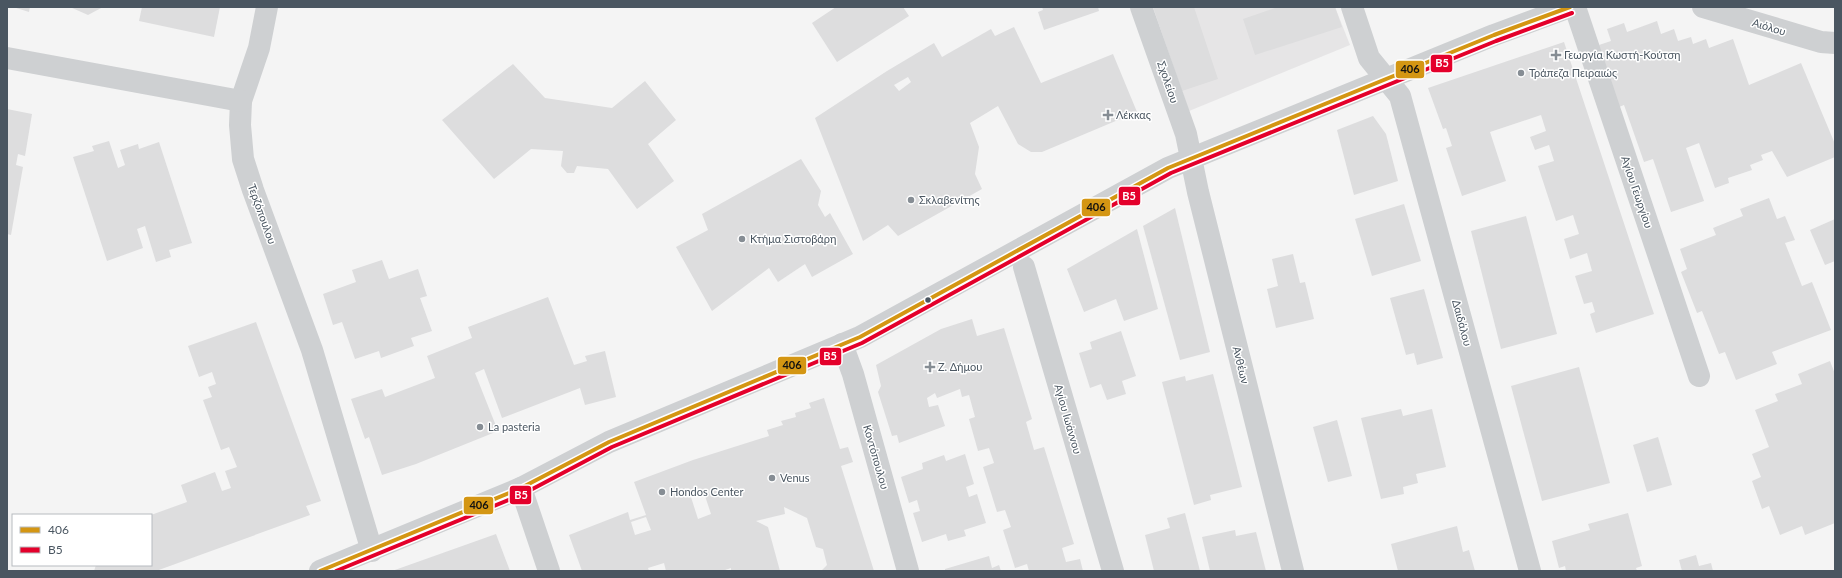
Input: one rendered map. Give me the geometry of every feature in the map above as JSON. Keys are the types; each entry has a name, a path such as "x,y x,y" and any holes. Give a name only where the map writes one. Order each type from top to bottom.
{"street":[{"name":"Τερζόπουλου","path":"267,7 258,48 241,101 240,125 243,159 312,350 372,550"},
{"name":"Σχολείου","path":"1141,7 1186,134 1191,158"},
{"path":"1352,7 1369,58 1386,78"},
{"path":"320,571 521,488 609,442 860,337 1168,168 1386,78 1570,7"},
{"name":"Αγίου Γεωργίου","path":"1575,7 1698,376"},
{"name":"Αιόλου","path":"1703,7 1821,42 1835,43"},
{"path":"7,58 241,101"},
{"name":"Δαιδάλου","path":"1386,78 1400,96 1530,571"},
{"name":"Ανθέων","path":"1191,158 1198,192 1293,571"},
{"name":"Αγίου Ιωάννου","path":"1024,267 1113,571"},
{"name":"Κοντόπουλου","path":"842,344 853,374 908,571"},
{"path":"521,488 549,571"}],"shaded area":[{"path":"1153,7 1335,7 1350,45 1189,111"}],"building":[{"path":"13,7 30,7 29,12"},
{"path":"70,7 103,7 88,15"},
{"path":"142,7 220,7 214,37 139,21"},
{"path":"836,7 903,7 909,16 837,62 812,23"},
{"path":"1042,7 1098,7 1099,11 1044,30 1038,12 1043,10"},
{"path":"1153,7 1194,7 1218,79 1182,91"},
{"path":"1278,7 1335,7 1342,27 1255,55 1243,19"},
{"path":"1657,21 1661,34 1674,29 1678,41 1691,37 1693,44 1706,39 1709,48 1733,39 1749,85 1801,63 1835,144 1835,157 1787,177 1772,151 1761,155 1763,160 1750,165 1752,170 1728,178 1729,183 1715,188 1699,143 1686,148 1704,201 1671,212 1653,159 1644,162 1624,105 1619,107 1599,45 1611,41 1607,29 1624,23 1627,32"},
{"path":"1014,27 1041,83 1113,54 1137,112 1042,152 1031,152 1018,144 998,106 970,123 979,147 975,174 982,189 898,236 888,225 863,241 815,118 887,71 934,43 942,57 991,29 995,36","holes":["908,77 911,82 899,91 894,85"]},
{"path":"1564,42 1654,314 1596,333 1590,314 1595,312 1592,302 1584,304 1575,276 1592,271 1587,253 1570,259 1564,239 1579,234 1573,215 1556,221 1538,166 1554,161 1549,145 1535,150 1530,137 1546,131 1541,115 1490,132 1506,181 1462,196 1446,148 1452,146 1446,128 1443,129 1428,88"},
{"path":"513,64 545,98 612,108 645,81 676,120 648,144 674,181 637,209 608,169 577,166 574,173 567,173 561,166 563,151 531,149 494,179 442,120"},
{"path":"7,109 32,114 25,156 18,154 16,165 23,167 11,235 7,234"},
{"path":"1373,116 1386,134 1398,181 1354,195 1337,130"},
{"path":"109,141 118,168 125,165 120,150 138,144 139,149 159,142 192,243 169,250 171,257 156,262 145,226 137,229 143,248 107,261 73,157 94,151 92,146"},
{"name":"Κτήμα Σιστοβάρη","path":"801,159 821,191 818,205 825,217 830,213 853,254 812,277 805,264 778,282 769,268 712,311 676,247 708,230 702,214"},
{"path":"1769,198 1777,219 1785,216 1795,240 1785,243 1802,286 1812,282 1831,330 1772,352 1777,364 1736,380 1725,352 1719,354 1702,311 1697,313 1681,272 1687,269 1680,249 1716,235 1713,228 1743,216 1740,209"},
{"path":"1404,204 1421,261 1372,276 1355,219"},
{"path":"1175,208 1210,352 1180,360 1143,226"},
{"path":"1526,216 1557,334 1501,349 1471,231"},
{"path":"1835,219 1835,261 1825,265 1810,230"},
{"path":"1137,229 1158,309 1124,321 1116,299 1084,312 1067,269"},
{"path":"1293,254 1300,283 1305,282 1314,319 1276,328 1267,289 1278,286 1272,259"},
{"path":"382,260 389,279 418,269 427,296 420,298 432,331 411,338 414,346 381,358 379,351 355,359 342,322 333,325 323,294 356,282 352,270"},
{"path":"1424,289 1443,358 1417,365 1414,353 1406,355 1390,298"},
{"path":"548,297 574,365 587,361 585,356 605,351 616,397 585,405 580,388 502,418 484,369 475,373 498,431 416,464 382,475 369,437 365,439 351,399 382,389 385,397 435,378 427,356 472,338 468,327"},
{"path":"972,319 977,336 1004,328 1032,419 1026,422 1034,450 1044,447 1074,544 1062,548 1066,562 1080,559 1083,571 1029,571 1027,564 1015,568 1003,530 1011,527 1005,510 997,512 983,467 994,463 989,448 978,451 969,419 975,417 969,395 962,397 960,389 937,398 935,393 927,398 929,407 938,405 945,426 899,443 897,435 892,436 878,392 881,386 876,365 941,329"},
{"path":"256,322 321,501 306,506 310,515 156,571 94,571 96,566 152,566 152,515 187,502 181,485 215,472 222,491 231,488 225,471 237,467 229,447 221,450 203,400 212,397 208,387 216,384 212,372 199,377 188,346"},
{"path":"1121,331 1136,376 1122,381 1126,394 1107,400 1101,384 1090,388 1079,353 1092,349 1090,342"},
{"path":"1830,361 1835,374 1835,523 1805,535 1802,526 1780,535 1769,506 1762,509 1752,481 1761,477 1752,454 1769,447 1755,410 1778,401 1775,394 1802,384 1798,374"},
{"path":"1579,367 1610,483 1542,501 1511,386"},
{"path":"1213,374 1242,487 1210,495 1211,500 1194,505 1162,382 1185,376 1186,381"},
{"name":"Venus","path":"824,398 840,449 848,447 853,462 841,466 874,571 821,571 827,565 823,549 816,547 807,518 784,507 785,514 756,521 768,527 780,571 731,571 731,568 722,571 666,571 664,563 648,568 649,571 582,571 569,535 628,512 630,520 646,515 634,482 693,460 769,436 767,430 783,425 781,421 796,417 795,413 811,408 809,403","holes":["703,490 711,514 698,519 690,494","646,517 651,530 635,535 631,522"]},
{"path":"1401,409 1403,416 1432,409 1446,467 1416,474 1418,483 1403,487 1404,494 1381,499 1361,418"},
{"path":"1337,420 1352,476 1328,482 1313,427"},
{"path":"1658,437 1672,485 1647,492 1633,445"},
{"path":"965,454 974,484 966,487 969,497 977,494 986,523 964,530 966,536 948,541 946,534 922,542 913,513 920,511 917,500 909,503 901,477 923,469 922,463 944,455 946,461"},
{"path":"1185,513 1200,571 1154,571 1145,535 1170,528 1167,518"},
{"path":"1628,513 1642,566 1636,568 1637,571 1566,571 1565,566 1559,568 1552,541 1590,530 1588,524"},
{"path":"1457,526 1463,552 1469,550 1475,571 1398,571 1391,544"},
{"path":"1235,530 1236,536 1256,532 1266,571 1210,571 1202,537"},
{"path":"496,534 510,571 392,571"},
{"path":"1696,555 1699,566 1711,563 1713,571 1682,571 1679,560"},
{"path":"989,556 992,568 999,565 1001,571 945,571 945,569"}],"transit line":[{"name":"406","path":"320,571 521,488 609,442 860,337 1168,168 1494,35 1570,7"},
{"name":"Β5","path":"336,571 523,494 612,447 862,343 1171,173 1496,41 1572,13"}],"place":[{"name":"Γεωργία Κωστή-Κούτση","path":"1556,55"},
{"name":"Τράπεζα Πειραιώς","path":"1521,73"},
{"name":"Λέκκας","path":"1108,115"},
{"name":"Σκλαβενίτης","path":"911,200"},
{"name":"Κτήμα Σιστοβάρη","path":"742,239"},
{"name":"Ζ. Δήμου","path":"930,367"},
{"name":"La pasteria","path":"480,427"},
{"name":"Venus","path":"772,478"},
{"name":"Hondos Center","path":"662,492"}]}
